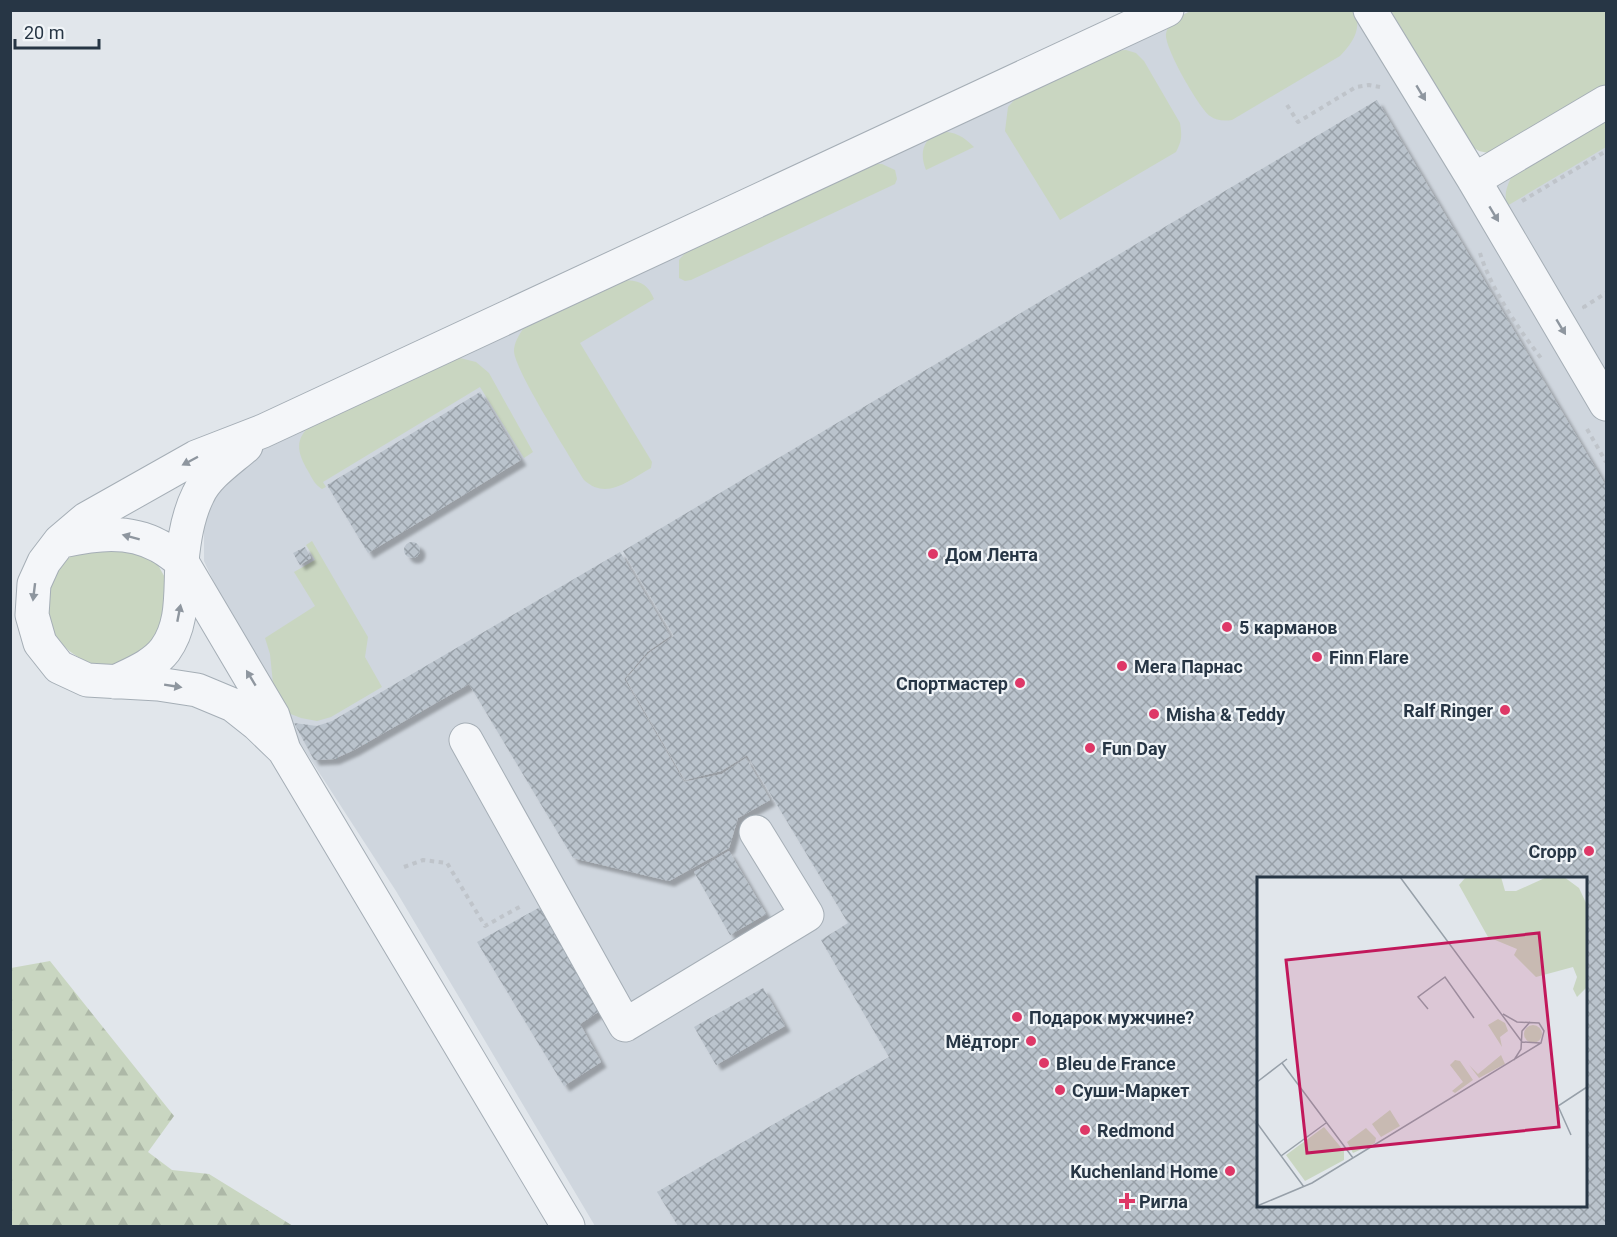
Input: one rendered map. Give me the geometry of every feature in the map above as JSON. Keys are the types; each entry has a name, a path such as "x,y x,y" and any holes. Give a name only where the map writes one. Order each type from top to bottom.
{"street":[{"path":"284,750 233,705 197,690 159,684 87,680 59,667 40,643 32,615 34,584 44,562 60,541 86,519 196,457 263,430 1167,10"},
{"path":"1370,10 1474,180 1597,416"},
{"path":"1474,180 1606,102"},
{"path":"115,682 144,668 164,652 176,632 182,602 182,562 190,514 199,492 212,476 263,430"},
{"path":"60,541 94,535 125,534 159,546 182,562 273,716 284,750 568,1227"},
{"path":"466,740 548,891 625,1025 807,915 756,832"}],"path":[{"path":"1287,105 1298,122 1356,87 1369,85 1381,87 1389,93"},
{"path":"1514,207 1606,151"},
{"path":"1479,249 1485,271 1529,343 1543,361"},
{"path":"1589,315 1584,307 1606,293"},
{"path":"1597,416 1606,462"},
{"path":"404,867 423,860 447,863 486,926 548,891"}],"shaded area":[{"path":"1190,11 1382,11 1486,183 1606,112 1606,1226 595,1226 396,891 259,680 204,561 204,518 219,486 270,442"}],"green space":[{"path":"1193,10 1354,11 1357,30 1349,46 1340,56 1232,120 1221,120 1210,116 1198,102 1176,64 1167,41 1166,34 1170,25"},
{"path":"1391,11 1606,11 1606,86 1488,153 1479,151 1471,146"},
{"path":"1126,50 1136,53 1144,61 1180,123 1179,145 1176,152 1060,220 1005,131 1008,107 1017,97 1112,51"},
{"path":"1606,121 1606,147 1507,206 1506,192 1511,178"},
{"path":"940,131 958,135 974,147 926,170 923,158 924,147 930,138"},
{"path":"872,164 882,164 895,170 897,179 895,184 691,280 685,281 679,278 679,260 687,251"},
{"path":"625,280 643,284 654,299 580,343 652,462 651,468 626,483 610,489 601,489 584,480 523,376 516,361 514,348 523,329"},
{"path":"460,358 476,362 489,373 533,452 524,458 480,387 323,482 326,487 322,489 316,483 301,458 299,446 302,435 312,424 448,360"},
{"path":"312,541 368,637 365,657 382,687 331,717 317,721 288,713 274,694 270,654 265,638 315,606 294,572 315,560 306,545"},
{"path":"83,548 142,551 158,565 168,583 159,642 125,665 104,666 84,660 61,643 48,619 46,605 53,576 62,564"},
{"path":"50,961 174,1116 148,1152 172,1170 209,1174 293,1226 11,1226 11,968"}],"building":[{"name":"Мега Парнас","path":"1377,100 1606,486 1606,1226 678,1226 657,1192 889,1057 821,940 848,923 747,755 721,771 685,780 626,679 649,653 674,636 623,551"},
{"path":"480,392 521,460 368,553 327,485"},
{"path":"409,542 415,542 420,550 418,556 409,558 404,553 404,547"},
{"path":"305,547 311,558 300,565 293,553"},
{"path":"620,552 670,636 647,652 624,679 684,782 722,774 746,758 770,800 738,818 729,848 669,881 573,858 469,684 354,750 334,759 314,760 294,723 317,726 332,721"},
{"path":"729,851 766,914 730,935 694,872"},
{"path":"542,906 604,1008 580,1024 601,1062 564,1086 477,942"},
{"path":"763,988 785,1026 716,1065 694,1027"}],"place":[{"name":"Дом Лента","path":"933,554"},
{"name":"5 карманов","path":"1227,627"},
{"name":"Finn Flare","path":"1317,657"},
{"name":"Мега Парнас","path":"1122,666"},
{"name":"Спортмастер","path":"1020,683"},
{"name":"Ralf Ringer","path":"1505,710"},
{"name":"Misha & Teddy","path":"1154,714"},
{"name":"Fun Day","path":"1090,748"},
{"name":"Cropp","path":"1589,851"},
{"name":"Подарок мужчине?","path":"1017,1017"},
{"name":"Мёдторг","path":"1031,1041"},
{"name":"Bleu de France","path":"1044,1063"},
{"name":"Суши-Маркет","path":"1060,1090"},
{"name":"Redmond","path":"1085,1130"},
{"name":"Kuchenland Home","path":"1230,1171"},
{"name":"Ригла","path":"1127,1201"}]}
